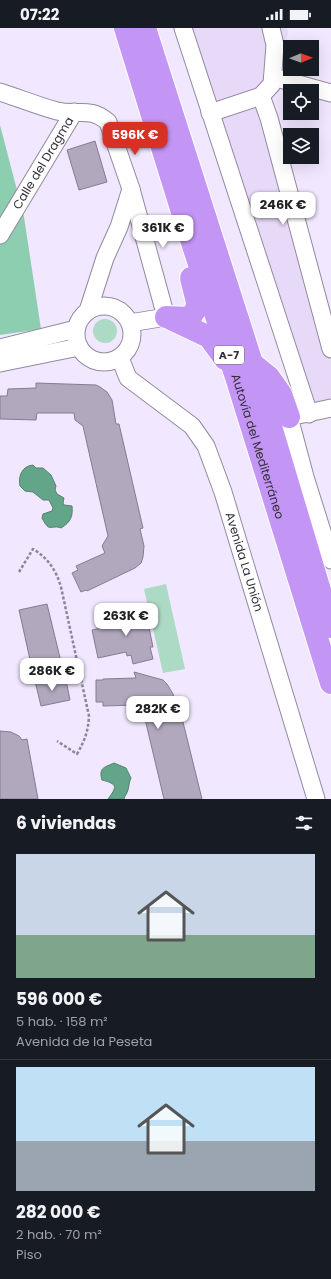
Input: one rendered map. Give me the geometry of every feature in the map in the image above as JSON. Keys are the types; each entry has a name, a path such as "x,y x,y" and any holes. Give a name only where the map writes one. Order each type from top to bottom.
{"highway":[{"name":"Autovía del Mediterráneo","path":"125,28 182,212 244,370 331,627"},
{"name":"Autovía del Mediterráneo","path":"145,28 244,370 331,682"},
{"path":"166,317 190,318 198,306 188,266 182,212"},
{"path":"166,317 209,337 223,356 244,370 269,377 299,416"}],"street":[{"path":"183,28 210,113 299,416 305,477 331,560"},
{"path":"210,113 261,96 272,84 275,45 271,28"},
{"path":"273,77 330,98"},
{"path":"0,92 58,111 90,112 100,115 108,122 131,189 166,317 130,323"},
{"path":"261,96 331,349"},
{"name":"Calle del Dragma","path":"0,235 74,112"},
{"path":"88,311 105,258 119,227 131,189"},
{"path":"95,307 112,307 123,313 130,323 132,339 130,346 120,358 105,362 97,361 90,358 79,347 76,338 76,330 79,322 88,311 95,307"},
{"path":"0,348 76,330"},
{"path":"0,363 79,347"},
{"name":"Avenida La Unión","path":"120,358 128,378 192,426 206,446 223,492 316,799"},
{"path":"299,416 331,408"}],"path":[{"path":"19,572 33,549 49,561 61,587 89,716 85,740 77,754 57,741"}],"shaded area":[{"path":"176,28 287,28 288,32 286,40 283,40 283,56 280,70 269,107 283,159 283,164 284,164 331,337 331,401 315,406"},
{"path":"0,125 24,217 41,329 0,335"},
{"path":"105,319 113,323 117,331 113,339 105,343 97,339 93,331 97,323"},
{"path":"33,465 36,468 43,468 51,475 56,486 55,490 57,494 64,498 64,505 72,506 71,518 61,528 51,528 47,526 42,518 43,514 52,511 53,508 49,500 43,500 33,492 25,491 20,486 20,475 26,467"},
{"path":"166,584 185,669 163,673 144,589"},
{"path":"114,763 126,768 131,778 128,791 124,799 108,799 113,792 114,786 111,783 102,780 102,770"}],"building":[{"path":"95,141 107,182 79,190 67,150"},
{"path":"36,383 96,385 107,392 112,400 116,424 119,424 143,528 140,529 144,546 143,557 141,563 135,568 87,591 81,592 72,573 78,570 76,566 105,553 102,546 108,536 83,426 75,420 74,413 37,413 36,420 0,419 0,396 7,396 8,389 36,388"},
{"path":"47,604 62,666 33,673 19,610"},
{"path":"141,606 144,619 147,618 153,647 150,647 153,659 133,664 131,655 127,656 126,652 98,658 92,630 120,624 119,620 123,619 121,610"},
{"path":"134,672 163,680 173,694 177,711 180,710 202,799 164,799 145,719 136,712 136,705 103,706 103,702 96,702 96,680 136,678"},
{"path":"66,680 70,700 41,706 35,681"},
{"path":"0,731 11,732 19,736 22,740 27,739 38,799 0,799"}]}
